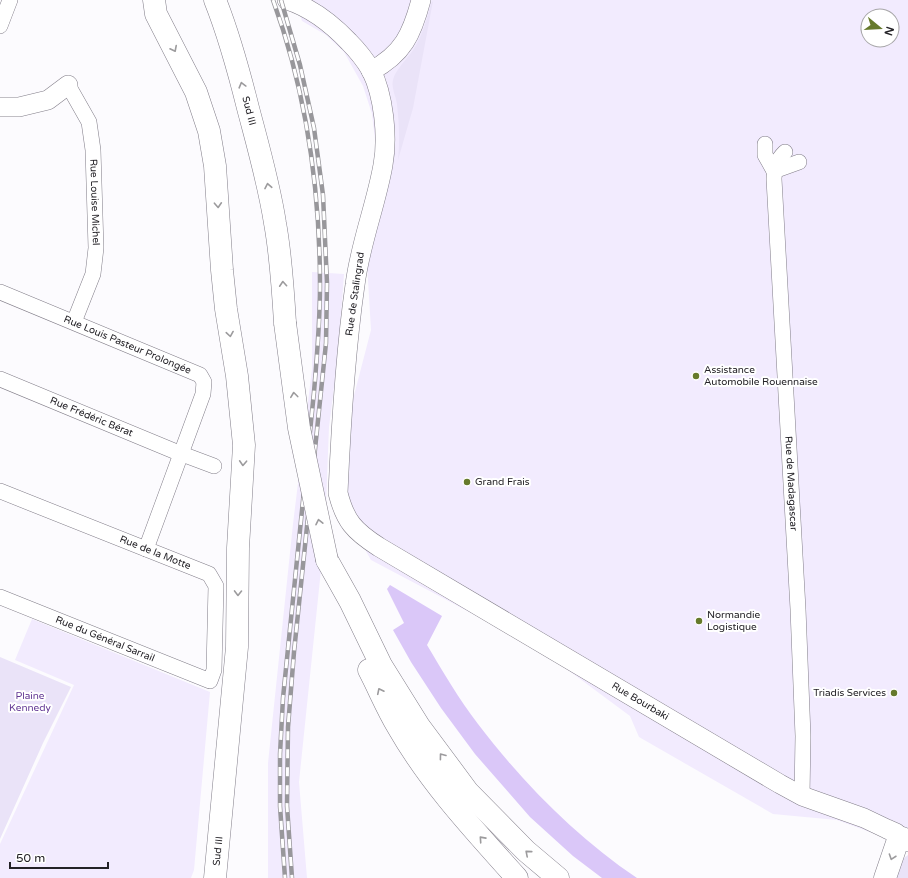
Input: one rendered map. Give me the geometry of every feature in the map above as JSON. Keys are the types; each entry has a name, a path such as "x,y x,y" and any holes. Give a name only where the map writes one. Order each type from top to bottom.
{"main road":[{"name":"Sud III","path":"154,0 156,14 196,92 209,130 216,173 226,309 237,376 244,445 238,548 237,647 215,878"},
{"name":"Sud III","path":"215,0 221,14 240,76 266,177 276,224 285,323 298,428 327,560"},
{"path":"327,560 361,653 397,726 421,763 459,814 517,878"},
{"path":"327,560 350,601 381,665 419,726 468,792 526,851 558,878"},
{"path":"885,878 904,838"}],"street":[{"path":"0,26 10,0"},
{"path":"371,71 384,64 402,47 411,31 421,0"},
{"name":"Rue de Stalingrad","path":"291,1 321,16 356,49 371,71 380,96 385,130 385,150 383,165 360,253 355,281 345,385 338,492 342,508 347,519 357,532 379,547"},
{"path":"0,107 19,107 48,100 68,85"},
{"name":"Rue Louise Michel","path":"68,85 89,122 94,150 96,248 92,274 74,322"},
{"name":"Rue de Madagascar","path":"765,144 765,155 774,171 798,609 803,736 802,796"},
{"path":"774,171 778,159 785,152"},
{"path":"774,171 799,162"},
{"name":"Rue Louis Pasteur Prolongée","path":"0,292 200,375 204,382 203,394 182,454"},
{"name":"Rue Frédéric Bérat","path":"0,380 214,466"},
{"path":"146,549 182,454"},
{"name":"Rue de la Motte","path":"0,490 209,574 216,586 214,670 210,681"},
{"name":"Rue Bourbaki","path":"379,547 802,796 864,818 904,838"},
{"name":"Rue du Général Sarrail","path":"0,597 210,681"}],"shaded area":[{"path":"296,0 908,0 908,846 837,820 773,814 639,737 630,716 541,650 371,560 348,520 332,480 371,330 364,213 373,173 376,148 372,114 363,86 344,52 326,35 302,21"},
{"path":"312,272 344,274 338,356 329,427 325,531 299,782 307,878 268,878 268,763 293,524 312,369"},
{"path":"390,585 442,616 427,645 464,705 495,746 532,788 572,827 614,862 637,878 602,878 573,856 530,817 475,754 441,708 411,662 393,630 404,623 387,589"},
{"path":"32,619 210,692 194,870 191,878 0,878 0,844 74,685 15,660"}],"green space":[{"path":"433,1 413,108 398,160 399,125 393,80 396,72 418,42"},
{"name":"Plaine Kennedy","path":"0,657 71,687 43,743 0,839"},
{"path":"908,855 908,878 892,878 900,861"}],"railway":[{"path":"273,0 294,70 309,141 317,214 320,286 319,326 314,392 283,698 280,754 280,806 285,878"},
{"path":"281,0 300,65 314,128 323,195 327,283 326,343 294,652 288,727 287,806 292,878"}],"place":[{"name":"Assistance Automobile Rouennaise","path":"696,376"},
{"name":"Grand Frais","path":"467,482"},
{"name":"Normandie Logistique","path":"699,621"},
{"name":"Triadis Services","path":"894,693"}]}
